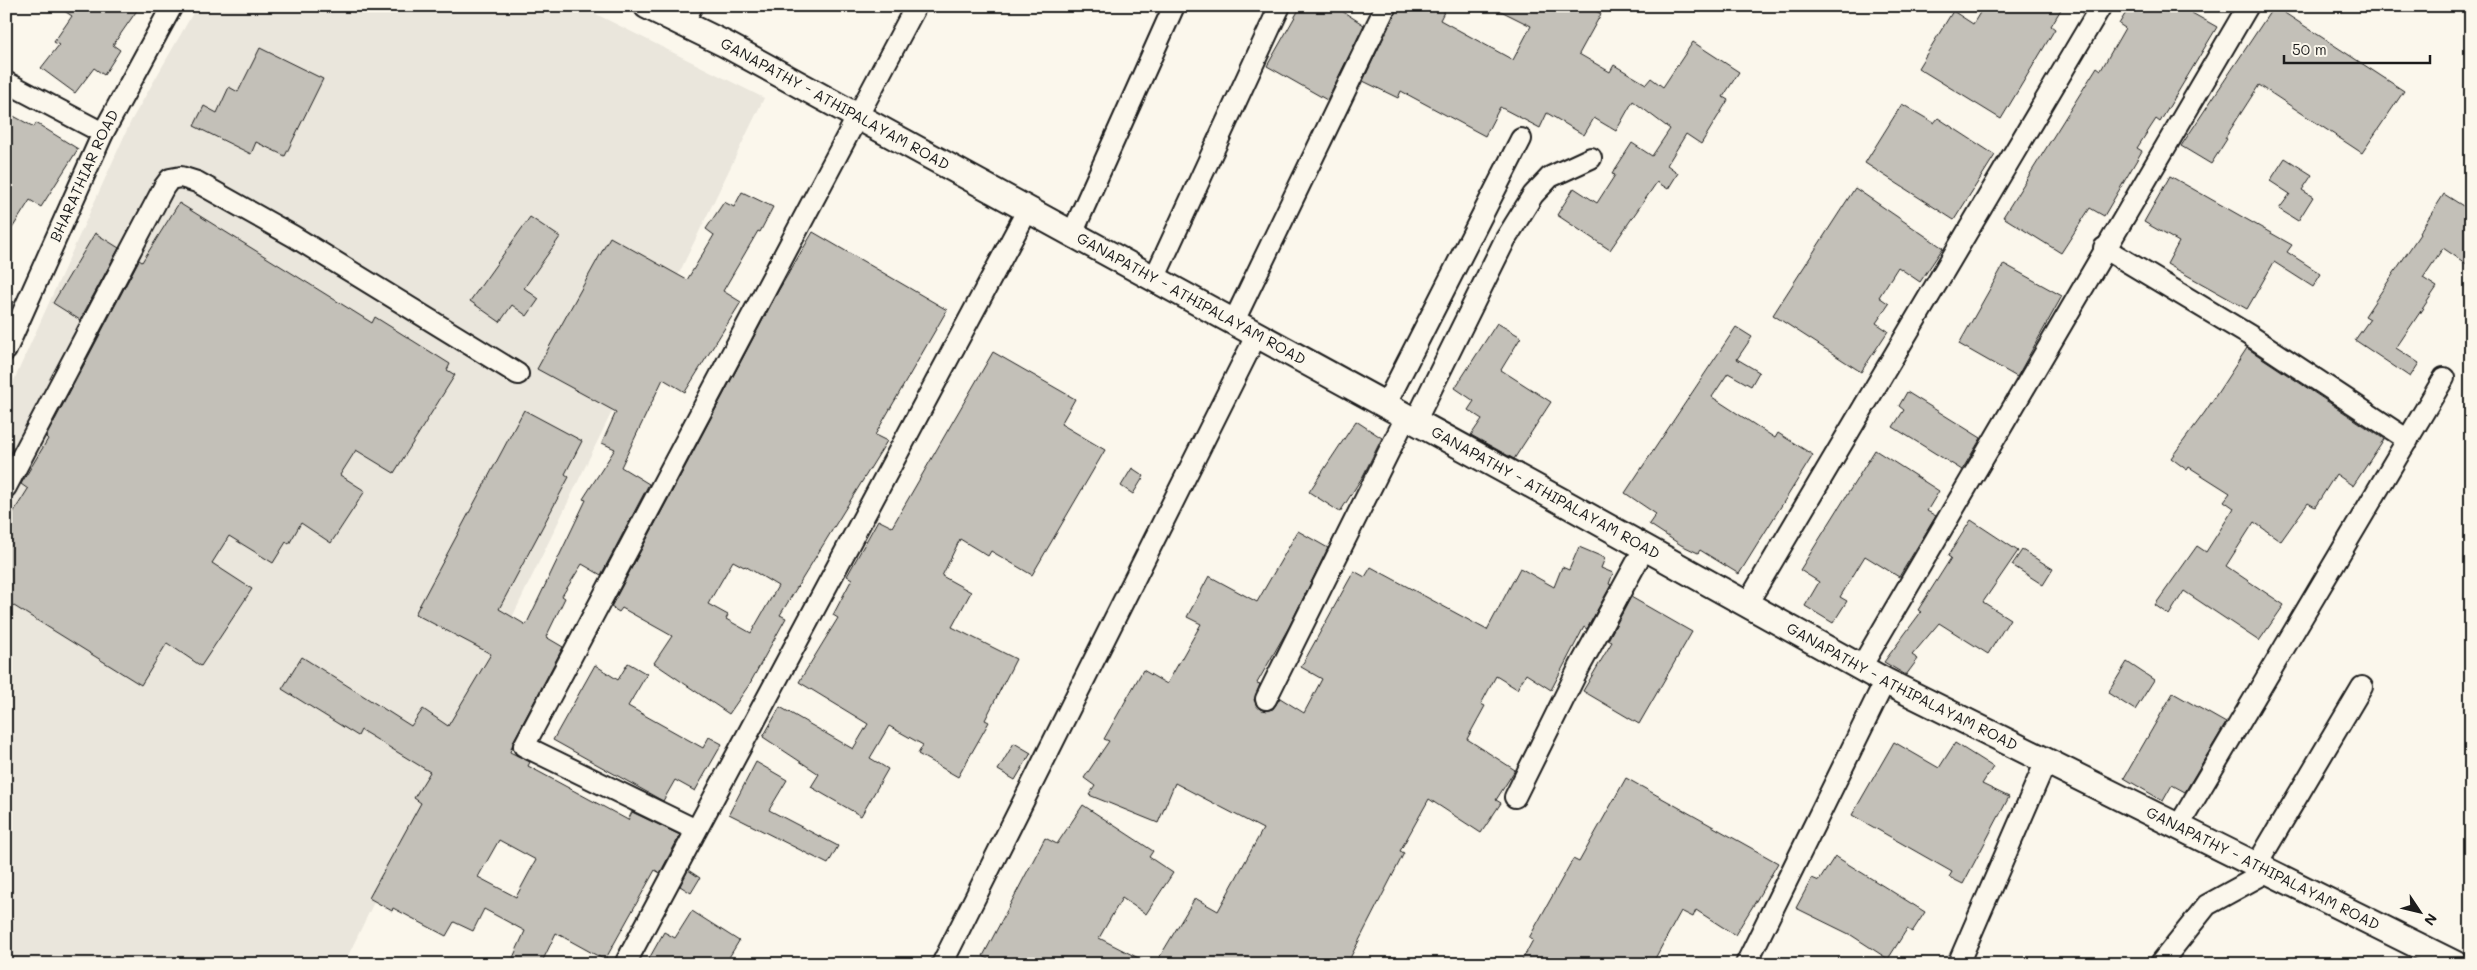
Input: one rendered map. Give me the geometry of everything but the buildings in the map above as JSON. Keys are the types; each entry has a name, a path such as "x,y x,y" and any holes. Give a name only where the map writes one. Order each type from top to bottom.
{"main road":[{"name":"GANAPATHY - ATHIPALAYAM ROAD","path":"647,6 687,16 725,44 1645,547 1885,681 2454,964"}],"street":[{"name":"BHARATHIAR ROAD","path":"6,350 103,133 172,6"},
{"path":"696,830 524,746 916,6"},
{"path":"1072,234 1174,6"},
{"path":"1154,279 1280,6"},
{"path":"1233,323 1386,6"},
{"path":"1747,604 2101,6"},
{"path":"1861,668 2104,248 2248,6"},
{"path":"6,82 103,133"},
{"path":"1266,698 1402,415 1521,140"},
{"path":"1402,415 1532,195 1550,177 1591,158"},
{"path":"6,487 164,187 170,179 181,177 197,182 293,236 518,374"},
{"path":"625,964 1027,210"},
{"path":"2104,248 2249,335 2408,440"},
{"path":"942,964 1256,336"},
{"path":"2178,827 2444,378"},
{"path":"1515,797 1580,666 1645,547"},
{"path":"1746,964 1885,681"},
{"path":"2160,964 2206,905 2262,869 2362,687"},
{"path":"1958,964 2046,761"}],"shaded area":[{"path":"197,6 580,6 764,98 344,964 6,964 6,398 131,121"}]}
